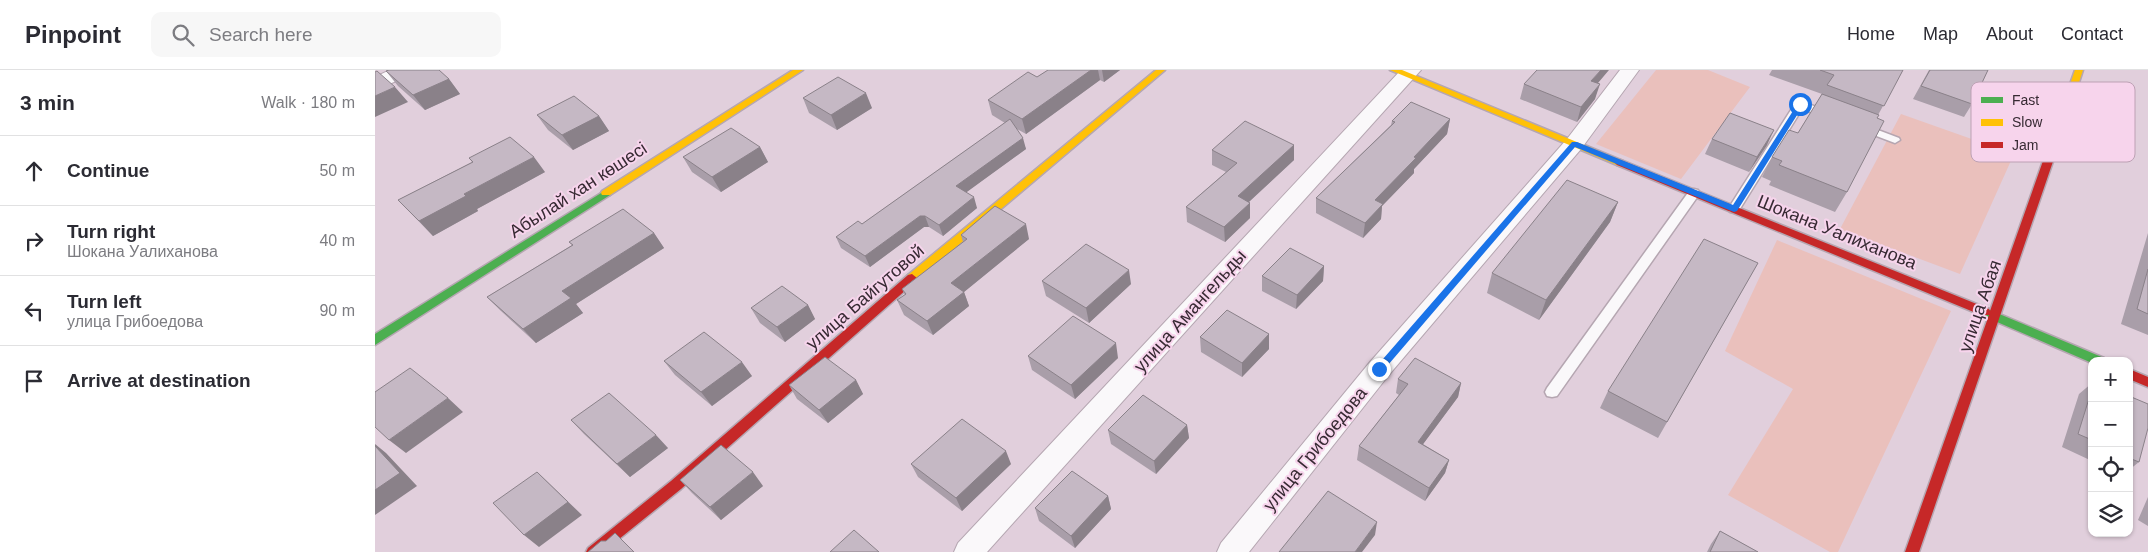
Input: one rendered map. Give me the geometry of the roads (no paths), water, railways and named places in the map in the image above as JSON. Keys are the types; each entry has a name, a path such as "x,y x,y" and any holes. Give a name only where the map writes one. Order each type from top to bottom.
{"street":[{"path":"375,84 406,70"},
{"name":"Абылай хан көшесі","path":"375,340 799,70"},
{"name":"улица Байгутовой","path":"593,552 676,485 917,274 1161,70"},
{"name":"улица Грибоедова","path":"1231,552 1379,369 1574,144 1630,70"},
{"name":"улица Абая","path":"2075,82 2079,70"},
{"name":"Шокана Уалиханова","path":"1404,72 2091,357"},
{"name":"улица Амангельды","path":"968,552 1404,72"},
{"name":"улица Абая","path":"1912,552 2048,162"},
{"path":"2133,376 2148,382"}],"lane":[{"path":"1734,209 1800,104 1895,140"},
{"path":"1553,392 1694,192"}]}
